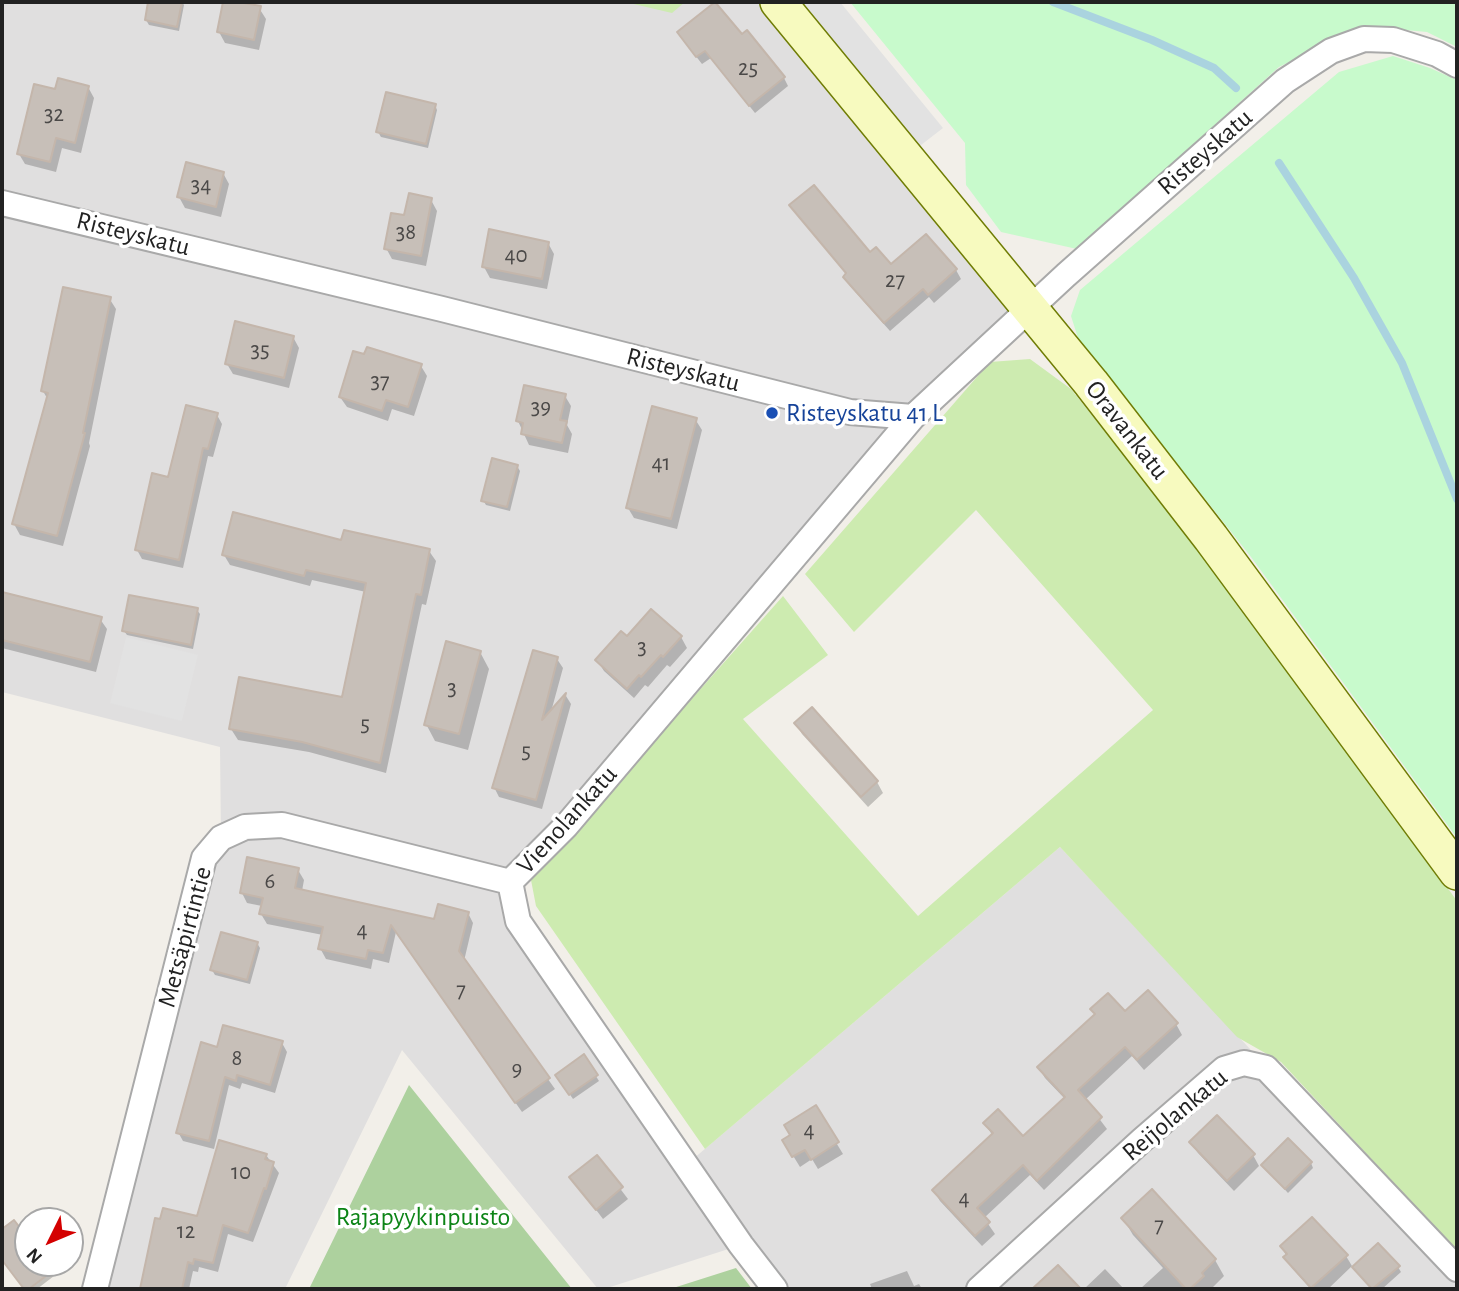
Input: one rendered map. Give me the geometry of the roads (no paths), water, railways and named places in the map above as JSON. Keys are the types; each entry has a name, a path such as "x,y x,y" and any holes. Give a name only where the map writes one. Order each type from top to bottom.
{"street":[{"name":"Oravankatu","path":"778,2 1030,308 1212,538 1457,872"},
{"name":"Risteyskatu","path":"2,203 453,311 850,412 914,417 1030,308 1286,81 1331,51 1364,39 1393,40 1437,54 1457,65"},
{"name":"Vienolankatu","path":"775,1289 741,1245 518,921 510,882 566,826 914,417"},
{"name":"Metsäpirtintie","path":"95,1289 204,858 221,838 246,827 282,825 510,882"},
{"name":"Reijolankatu","path":"979,1289 1224,1069 1244,1063 1266,1068 1457,1269"}],"waterway":[{"path":"1053,2 1152,40 1214,68 1236,88"},
{"path":"1279,163 1354,278 1402,363 1457,499"}],"place":[{"name":"Risteyskatu 41 L","path":"772,413"}],"park label":[{"name":"Rajapyykinpuisto","path":"423,1217"}]}
